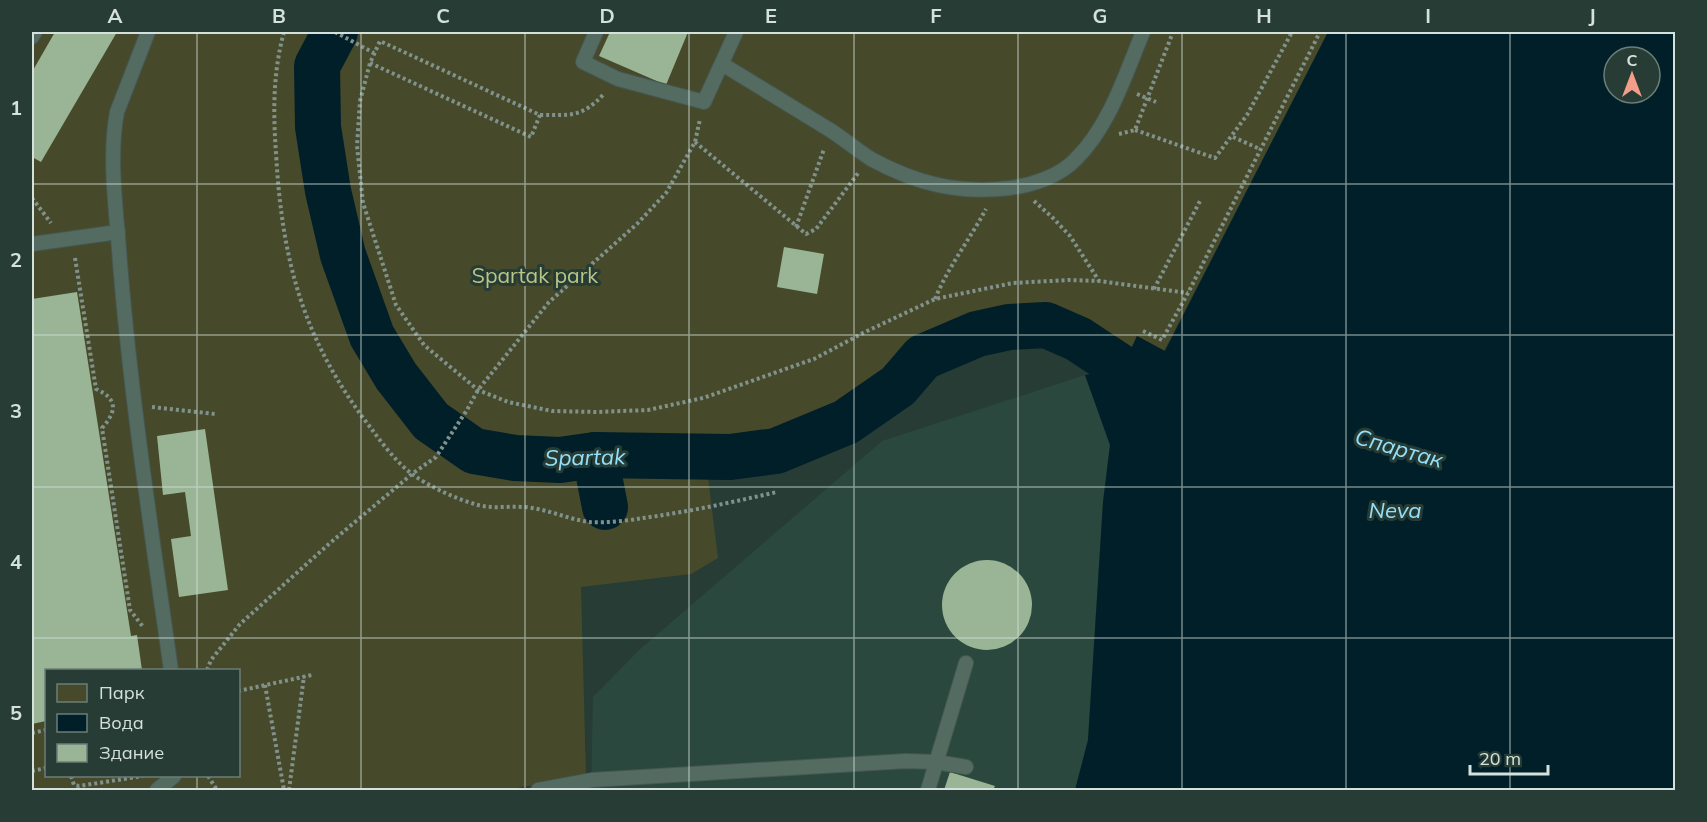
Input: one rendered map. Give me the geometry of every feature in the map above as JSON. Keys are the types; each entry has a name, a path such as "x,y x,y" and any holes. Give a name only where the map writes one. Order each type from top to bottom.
{"lane":[{"path":"32,38 34,32"},
{"path":"148,32 123,94 115,125 114,162 127,349 171,669"},
{"path":"596,32 583,62 618,79 704,102 736,32"},
{"path":"722,64 830,130 870,158 907,177 936,186 993,189 1023,186 1052,176 1075,161 1093,140 1108,112 1143,32"},
{"path":"32,244 118,232"},
{"path":"927,790 966,663"},
{"path":"538,790 592,780 647,784 906,761 936,762 966,767"},
{"path":"157,790 174,777"}],"path":[{"path":"284,32 273,91 275,146 286,252 299,298 322,354 348,398 382,443 412,474 441,490 478,505 496,508 523,507 589,522 674,514 777,492"},
{"path":"335,32 375,52"},
{"path":"1135,130 1173,32"},
{"path":"1093,140 1135,130 1215,159 1247,115 1292,32"},
{"path":"1143,331 1162,340 1320,32"},
{"path":"618,79 593,105 575,115 540,115 380,41 370,63 360,101 357,146 363,203 379,256 396,304 424,345 478,390 508,402 552,411 648,411 703,398 814,359 935,299 1013,283 1069,280 1099,281 1188,293"},
{"path":"370,63 531,137 540,115"},
{"path":"207,669 211,660 240,624 330,543 412,474 436,457 478,390 549,302 637,224 666,193 695,142 704,102"},
{"path":"796,227 830,130"},
{"path":"1233,137 1260,149"},
{"path":"695,142 806,234 816,229 870,158"},
{"path":"1023,186 1038,206 1070,236 1099,281"},
{"path":"935,299 942,283 974,232 993,189"},
{"path":"1154,290 1200,201"},
{"path":"73,248 96,389 110,396 113,404 112,412 102,428 130,610 149,634"},
{"path":"113,404 215,414"},
{"path":"240,691 312,675"},
{"path":"289,790 304,676"},
{"path":"265,685 284,790"},
{"path":"71,777 74,785 79,786 138,777"},
{"path":"209,777 217,790"}],"shaded area":[{"path":"1085,375 1110,445 1103,502 1088,740 1075,790 591,790 593,697 638,651 882,441"}],"green space":[{"name":"Spartak park","path":"32,32 1328,32 1164,351 1137,336 1127,360 1063,341 1029,339 1005,342 958,357 935,368 802,443 770,449 705,453 718,558 691,574 581,587 586,776 505,790 32,790"}],"water":[{"name":"Neva","path":"1328,32 1675,32 1675,790 1075,790 1088,740 1103,502 1110,445 1085,375 1122,368 1137,336 1165,351"}],"building":[{"path":"55,32 117,32 41,162 32,157 32,72"},
{"path":"610,32 688,32 666,85 599,56"},
{"path":"784,247 824,254 817,294 777,287"},
{"path":"77,292 131,636 137,635 142,669 45,669 45,721 32,724 32,299"},
{"path":"205,429 228,590 179,597 171,539 191,536 185,492 163,495 157,436"},
{"path":"987,560 1004,564 1019,573 1028,588 1032,605 1028,622 1019,637 1004,646 987,650 970,646 955,637 946,622 942,605 946,588 955,573 970,564"},
{"path":"950,772 995,786 993,790 944,790"}],"waterway":[{"name":"Spartak","path":"335,32 317,66 318,127 328,191 343,255 372,336 396,376 431,421 474,451 515,458 560,460 595,455 730,457 776,451 846,422 898,386 923,357 977,334 1009,327 1046,325 1078,339 1122,368 1184,386"},
{"path":"595,455 605,507"}],"water label":[{"name":"Спартак","path":"1399,448"}]}
